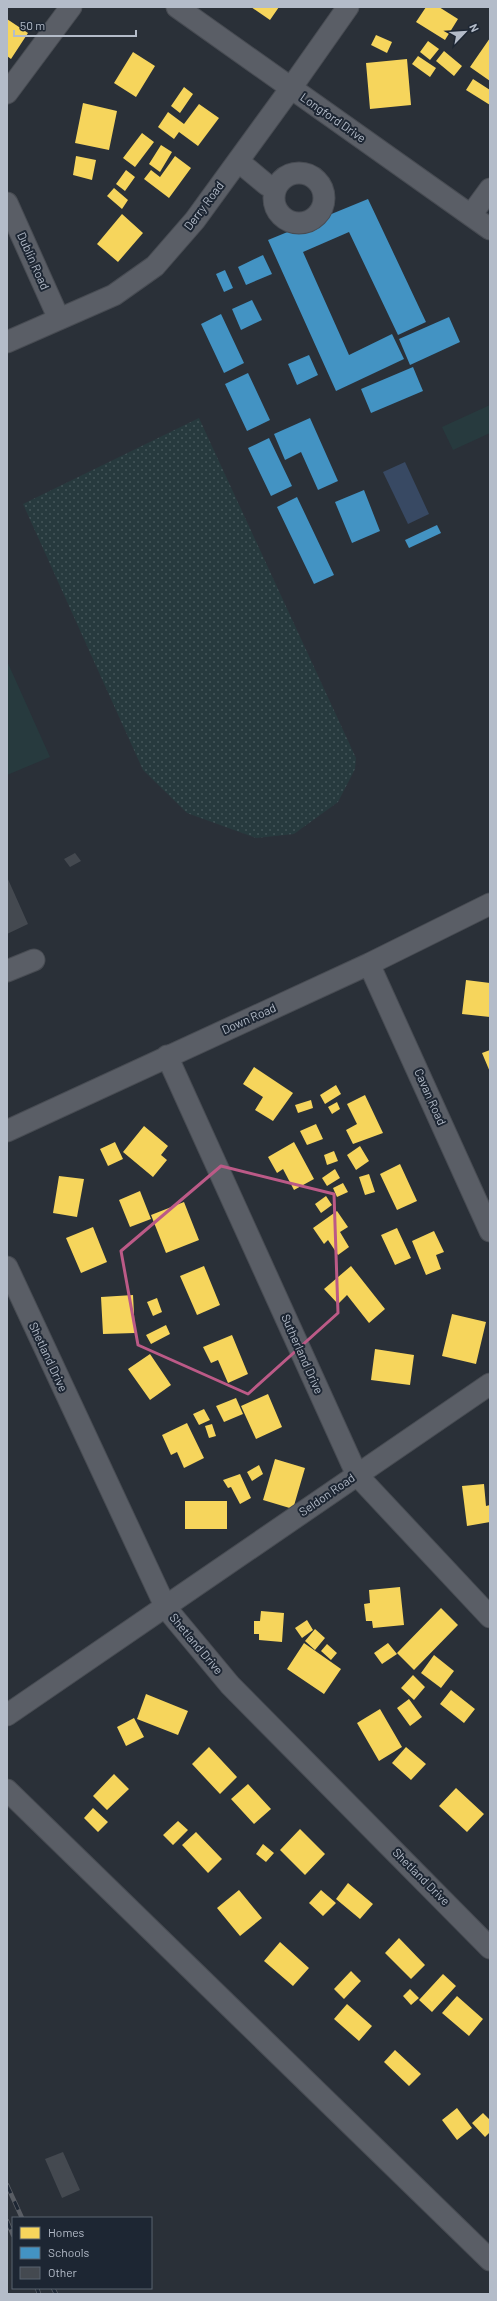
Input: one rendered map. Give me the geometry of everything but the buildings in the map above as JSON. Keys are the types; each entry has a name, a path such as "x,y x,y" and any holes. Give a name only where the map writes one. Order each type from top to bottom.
{"street":[{"path":"7,93 71,7"},
{"name":"Longford Drive","path":"177,7 490,229"},
{"name":"Derry Road","path":"7,342 114,295 155,266 195,220 348,7"},
{"path":"238,161 267,185 276,188"},
{"path":"471,215 490,189"},
{"name":"Dublin Road","path":"7,203 59,319"},
{"name":"Down Road","path":"7,1131 369,964 490,904"},
{"path":"7,971 34,960"},
{"name":"Cavan Road","path":"369,964 490,1231"},
{"name":"Sutherland Drive","path":"167,1056 357,1475 490,1617"},
{"name":"Shetland Drive","path":"7,1267 166,1608 230,1685 490,1948"},
{"name":"Seldon Road","path":"7,1715 166,1608 490,1384"},
{"path":"7,1790 490,2260"}],"highlighted area":[{"path":"221,1166 334,1194 338,1313 248,1394 138,1345 121,1251"}],"green space":[{"path":"490,405 490,433 453,450 442,427"},
{"path":"199,418 356,758 355,769 338,802 294,834 256,838 187,813 143,770 23,504"},
{"path":"7,661 50,757 7,775"}],"water":[{"path":"405,462 429,514 408,524 383,472"}],"railway":[{"path":"7,2185 22,2217"},
{"path":"7,2221 12,2233"},
{"path":"37,2289 39,2294"},
{"path":"54,2289 56,2294"}]}
